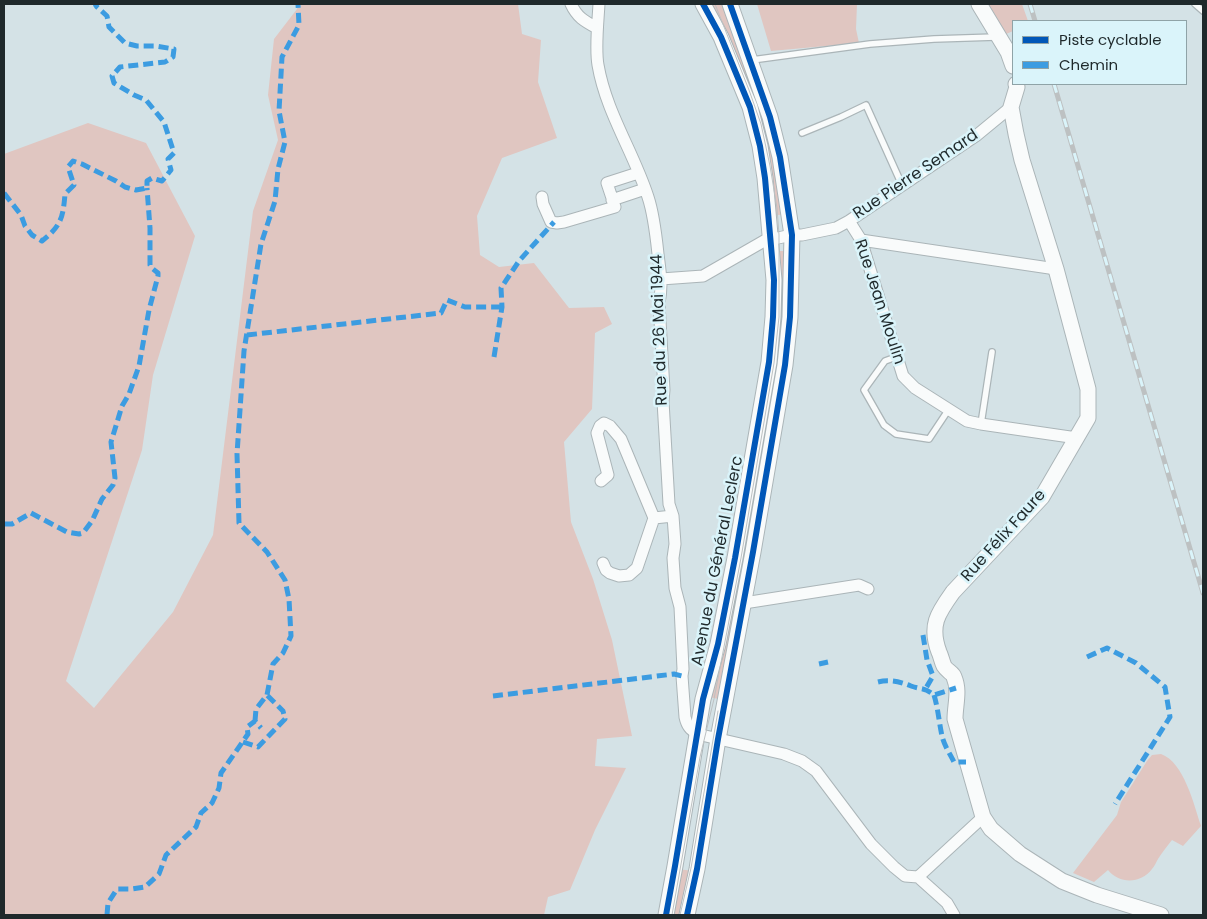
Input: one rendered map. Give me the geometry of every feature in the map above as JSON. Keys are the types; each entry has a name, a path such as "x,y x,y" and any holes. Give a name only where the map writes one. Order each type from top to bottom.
{"main road":[{"name":"Avenue du Général Leclerc","path":"666,915 676,866 703,699 722,625 768,362 773,316 774,280 767,240 765,178 760,146 750,107 721,37 703,4"},
{"name":"Avenue du Général Leclerc","path":"687,915 697,869 718,739 744,603 788,342 790,317 792,235 780,157 770,117 730,4"},
{"path":"979,4 1008,52 1012,63"},
{"path":"1011,108 1016,85"},
{"name":"Rue Félix Faure","path":"983,817 955,719 955,704 958,695 954,676 944,667 937,646 934,633 936,620 953,592 1042,497 1088,418 1088,389 1056,269 1022,160 1011,108"},
{"path":"983,817 991,829 1020,854 1062,880 1097,895 1161,915"}],"street":[{"path":"571,4 580,18 597,28"},
{"name":"Rue du 26 Mai 1944","path":"599,4 597,63 611,110 649,199 656,237 662,292 659,303 664,390 662,401 669,504 673,516 675,544 673,558 675,588 680,607 684,717 690,729 697,734"},
{"name":"Rue Pierre Semard","path":"661,279 703,276 767,240 836,228 902,186 1011,108"},
{"path":"542,197 551,222 557,223 614,207 607,183 638,173"},
{"path":"612,200 645,189"},
{"name":"Rue Jean Moulin","path":"849,221 861,240 903,376 915,388 967,421 1077,438"},
{"path":"861,240 1056,269"},
{"path":"601,481 608,475 597,433 600,426 604,423 610,426 621,439 654,518 637,568 629,575 620,576 606,570 603,563"},
{"path":"654,518 673,516"},
{"name":"Avenue du Général Leclerc","path":"744,603 859,585 868,589"},
{"path":"697,734 784,754 802,761 816,771 871,844 905,876 918,877 947,903 954,915"},
{"path":"918,877 983,817"}],"lane":[{"path":"1195,4 1203,11"},
{"path":"750,61 870,44 998,37"},
{"path":"802,133 866,105 902,186"},
{"path":"981,424 992,352"},
{"path":"896,356 884,361 864,390 884,425 896,434 929,439 949,409"}],"shaded area":[{"path":"298,4 518,4 522,34 541,40 538,82 557,138 502,158 477,216 480,255 499,267 534,263 569,308 604,307 612,324 595,333 592,409 564,442 571,522 593,579 612,640 632,736 597,739 595,766 626,768 595,830 570,890 548,897 544,915 4,915 4,154 88,123 146,143 195,236 153,375 142,450 66,681 94,708 173,612 213,535 253,211 278,140 268,95 274,39 297,9"},
{"path":"706,4 726,4 761,99 785,214 772,216 765,155"},
{"path":"757,4 857,4 856,29 859,43 771,51"},
{"path":"985,4 1022,4 1028,20 1012,20 1012,31 1004,35"},
{"path":"777,251 789,251 787,316 723,700 709,697 721,653"},
{"path":"1161,754 1176,766 1182,775 1201,826 1183,846 1172,840 1153,868 1136,880 1118,878 1108,870 1094,882 1073,873 1117,815 1121,802 1147,761 1152,755"},
{"path":"677,869 694,871 684,915 669,915"}],"tram line":[{"path":"672,915 700,757 714,699 741,558 774,363 779,317 779,235 777,208 770,166 761,124 715,4"},
{"path":"680,915 691,868 718,711"}],"railway":[{"path":"1030,4 1035,20"},
{"path":"1054,85 1203,593"}],"marked path":[{"path":"4,193 21,215 25,226 32,235 42,241 60,221 65,194 74,185 68,167 73,161 125,187 136,190 147,188 147,181 152,178 162,181 171,170 168,159 174,153 164,122 146,100 114,83 112,76 120,67 165,62 173,57 174,49 137,46 125,43 109,27 107,16 95,4"},
{"path":"255,721 256,709 267,695 273,664 283,653 291,636 289,599 285,580 267,552 239,523 237,454 244,351 261,244 275,201 278,169 285,142 279,111 282,57 299,25 298,4"},
{"path":"4,524 12,524 31,513 67,532 83,533 92,521 102,499 113,485 115,478 111,442 122,406 129,394 139,366 149,310 158,276 158,273 150,265 147,188"},
{"path":"494,357 502,307 501,288 519,261 554,222"},
{"path":"247,335 441,313 447,300 465,307 502,307"},
{"path":"923,635 927,660 933,676 926,688"},
{"path":"1087,657 1107,648 1136,663 1165,687 1170,717 1115,804"},
{"path":"819,664 828,662"},
{"path":"493,696 674,674 682,676"},
{"path":"878,682 899,682 931,692 934,695 956,688"},
{"path":"243,742 258,747 285,719 283,711 267,695"},
{"path":"934,695 942,736 946,746 954,762 966,762"},
{"path":"107,915 108,903 117,889 145,887 159,874 166,855 196,827 201,813 212,803 219,788 221,773 248,734 247,727 255,721 261,728"}],"cycle path":[{"path":"666,915 703,699 718,644 735,558 769,362 773,317 774,280 765,178 760,146 750,107 721,37 703,4"},
{"path":"687,915 697,869 718,739 753,552 785,365 790,317 792,235 780,157 770,117 730,4"}]}
